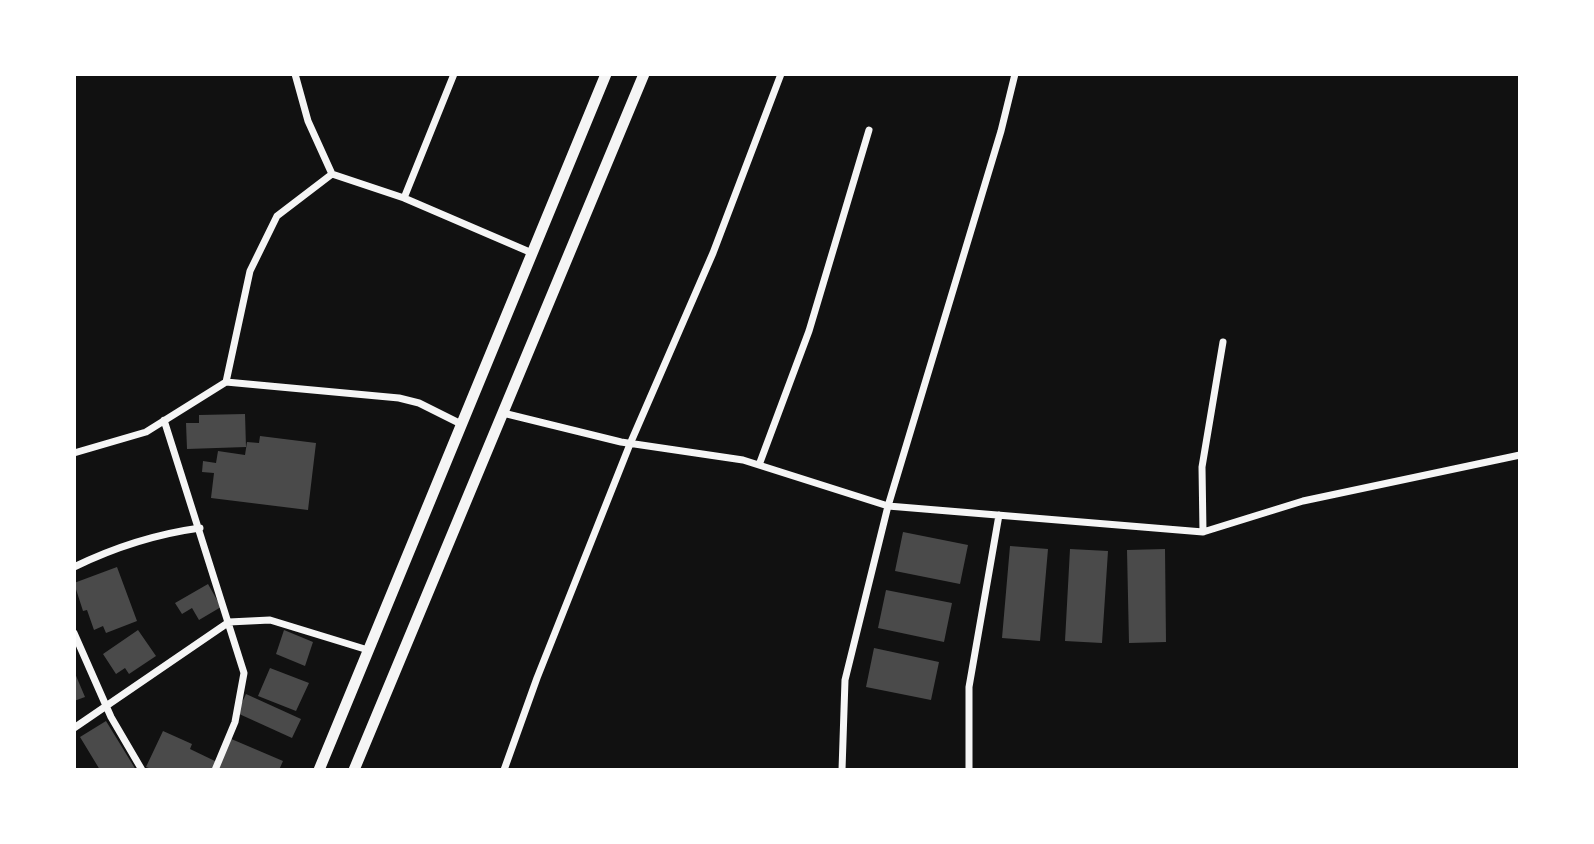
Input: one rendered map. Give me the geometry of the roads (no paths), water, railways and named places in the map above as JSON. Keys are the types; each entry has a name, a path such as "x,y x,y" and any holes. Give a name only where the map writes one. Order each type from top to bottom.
{"highway":[{"path":"319,770 606,74"},
{"path":"354,770 644,74"}],"street":[{"path":"295,74 308,121 332,174 404,198 532,253"},
{"path":"404,198 454,74"},
{"path":"504,770 630,444 713,253 781,74"},
{"path":"842,770 845,680 888,506 997,146 1015,74"},
{"path":"759,465 809,331 869,130"},
{"path":"226,382 250,271 277,216 332,174"},
{"path":"1203,532 1202,467 1223,342"},
{"path":"74,453 146,432 226,382 399,398 419,403 461,424"},
{"path":"503,413 630,444 743,460 888,506 1203,532 1303,501 1520,455"},
{"path":"164,420 244,673 235,722 215,770"},
{"path":"969,770 969,687 999,515"},
{"path":"74,567 102,553 177,531 200,528"},
{"path":"74,728 229,622 270,620 368,650"},
{"path":"74,633 106,706 142,770"}]}
